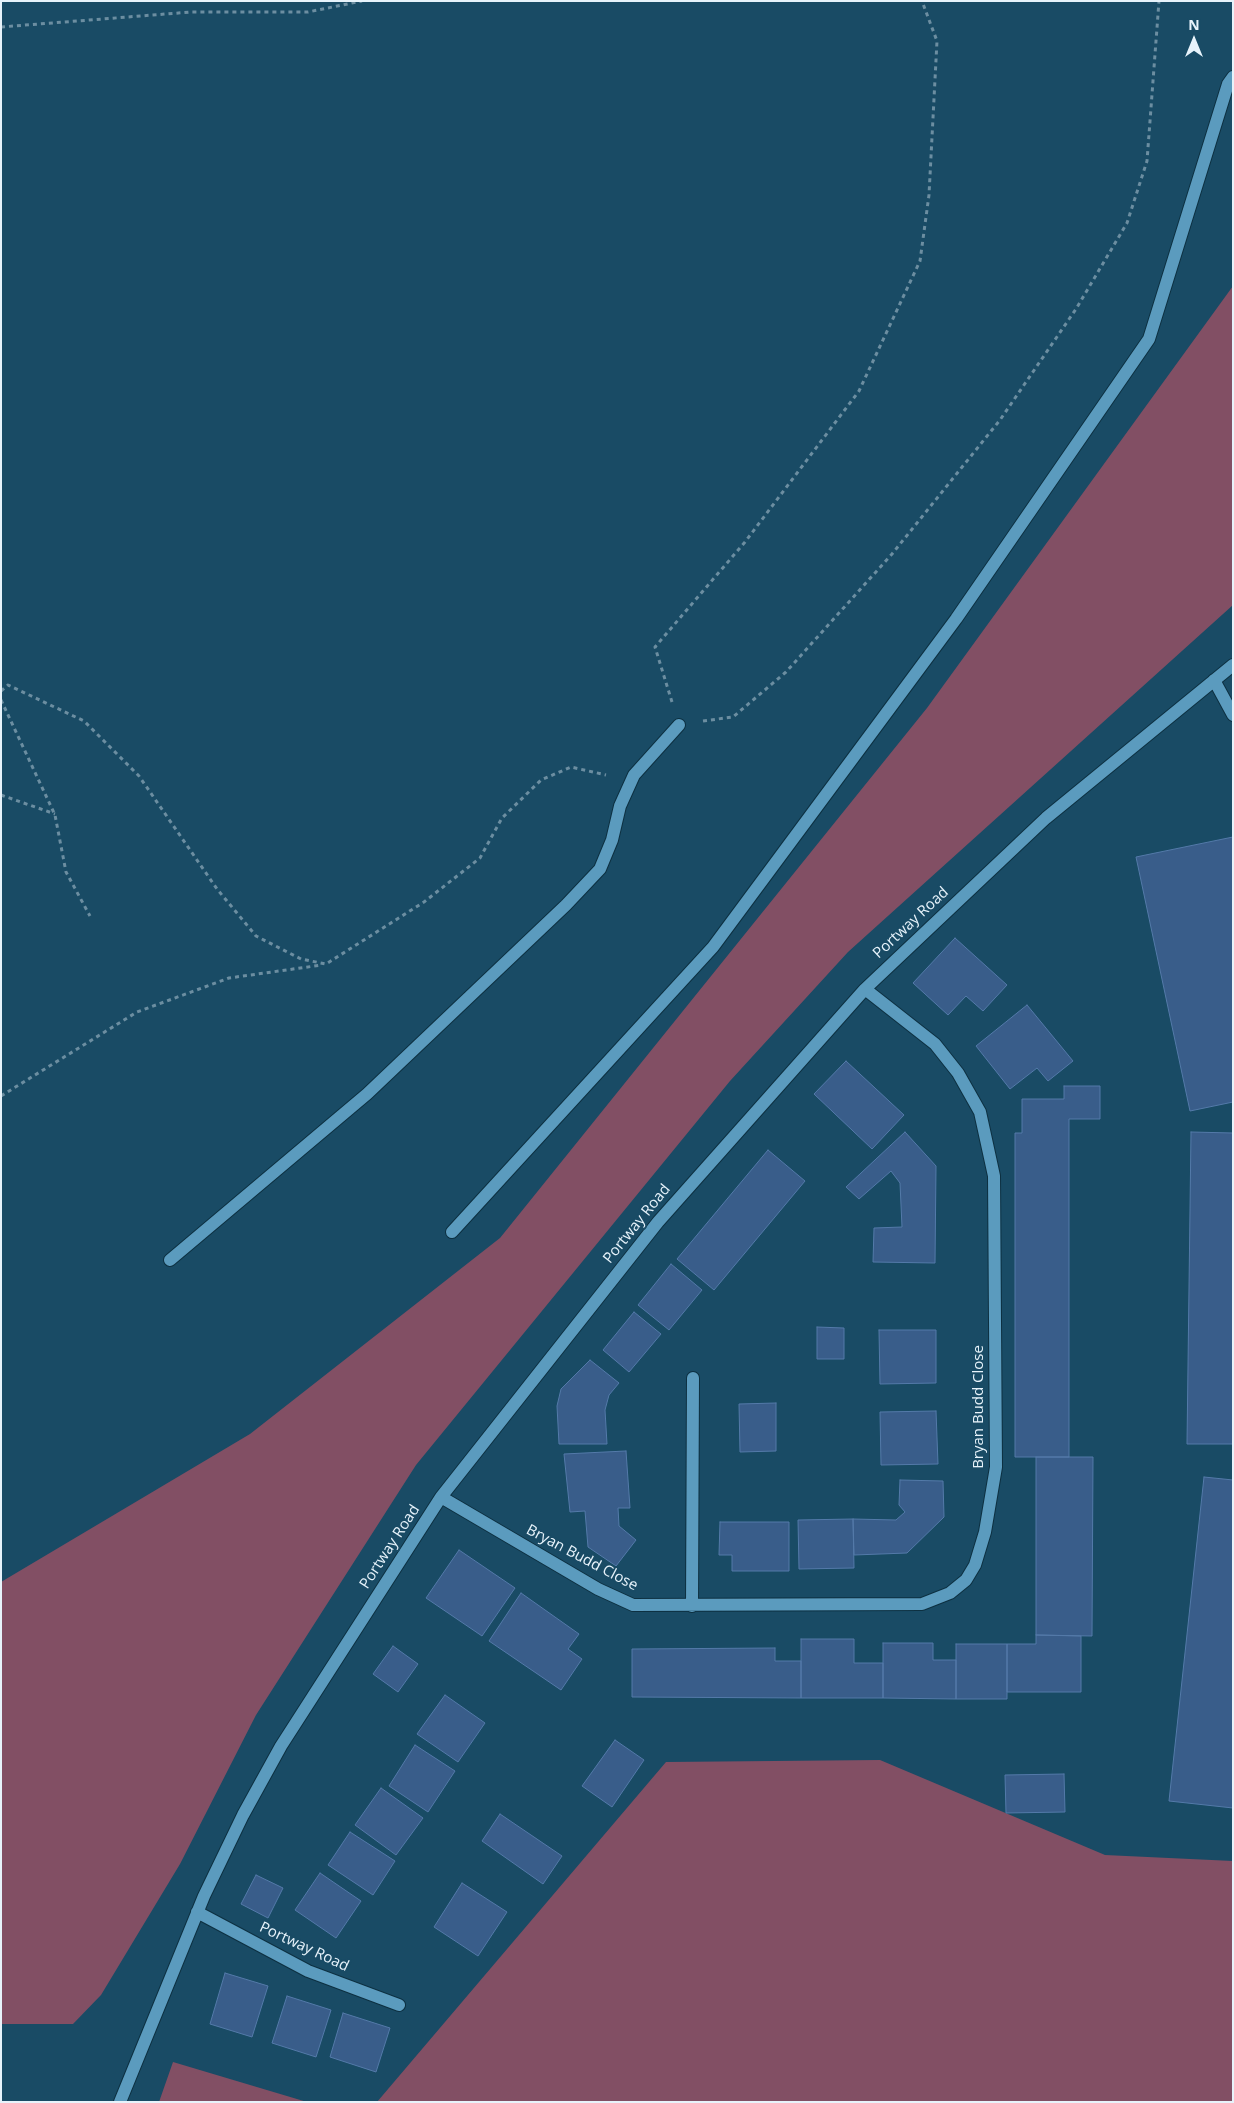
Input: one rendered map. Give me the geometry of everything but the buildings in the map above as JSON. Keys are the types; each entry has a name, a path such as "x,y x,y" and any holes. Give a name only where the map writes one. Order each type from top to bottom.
{"street":[{"path":"452,1232 713,947 956,619 1149,339 1228,84 1233,77"},
{"name":"Portway Road","path":"120,2102 197,1912 243,1815 281,1746 442,1497 658,1222 865,989 1046,818 1233,665"},
{"path":"1214,680 1233,715"},
{"path":"170,1260 367,1094 566,905 600,869 612,840 620,806 634,775 679,725"},
{"name":"Bryan Budd Close","path":"442,1497 598,1589 633,1605 922,1604 950,1593 966,1580 975,1565 985,1532 996,1467 994,1176 980,1112 958,1073 936,1044 865,989"},
{"path":"692,1606 693,1378"},
{"name":"Portway Road","path":"197,1912 308,1970 399,2005"}],"path":[{"path":"1,27 191,12 308,12 362,1"},
{"path":"922,1 937,41 929,195 920,261 859,391 745,542 655,647 679,725 733,717 786,672 892,554 1000,420 1076,310 1127,223 1147,161 1159,1"},
{"path":"1,691 8,685 84,721 139,776 217,889 256,936 301,958 326,964"},
{"path":"1,700 55,814 66,872 90,916"},
{"path":"1,1096 137,1012 229,978 326,964 424,902 480,858 502,818 541,780 571,767 608,775 620,806"},
{"path":"1,795 55,814"}],"shaded area":[{"path":"1233,286 1233,605 848,952 730,1081 416,1465 256,1715 180,1864 101,1995 73,2024 1,2024 1,1582 250,1434 500,1238 927,708"},
{"path":"880,1760 1105,1855 1233,1861 1233,2102 377,2102 666,1762"},
{"path":"173,2062 307,2102 159,2102"}]}
